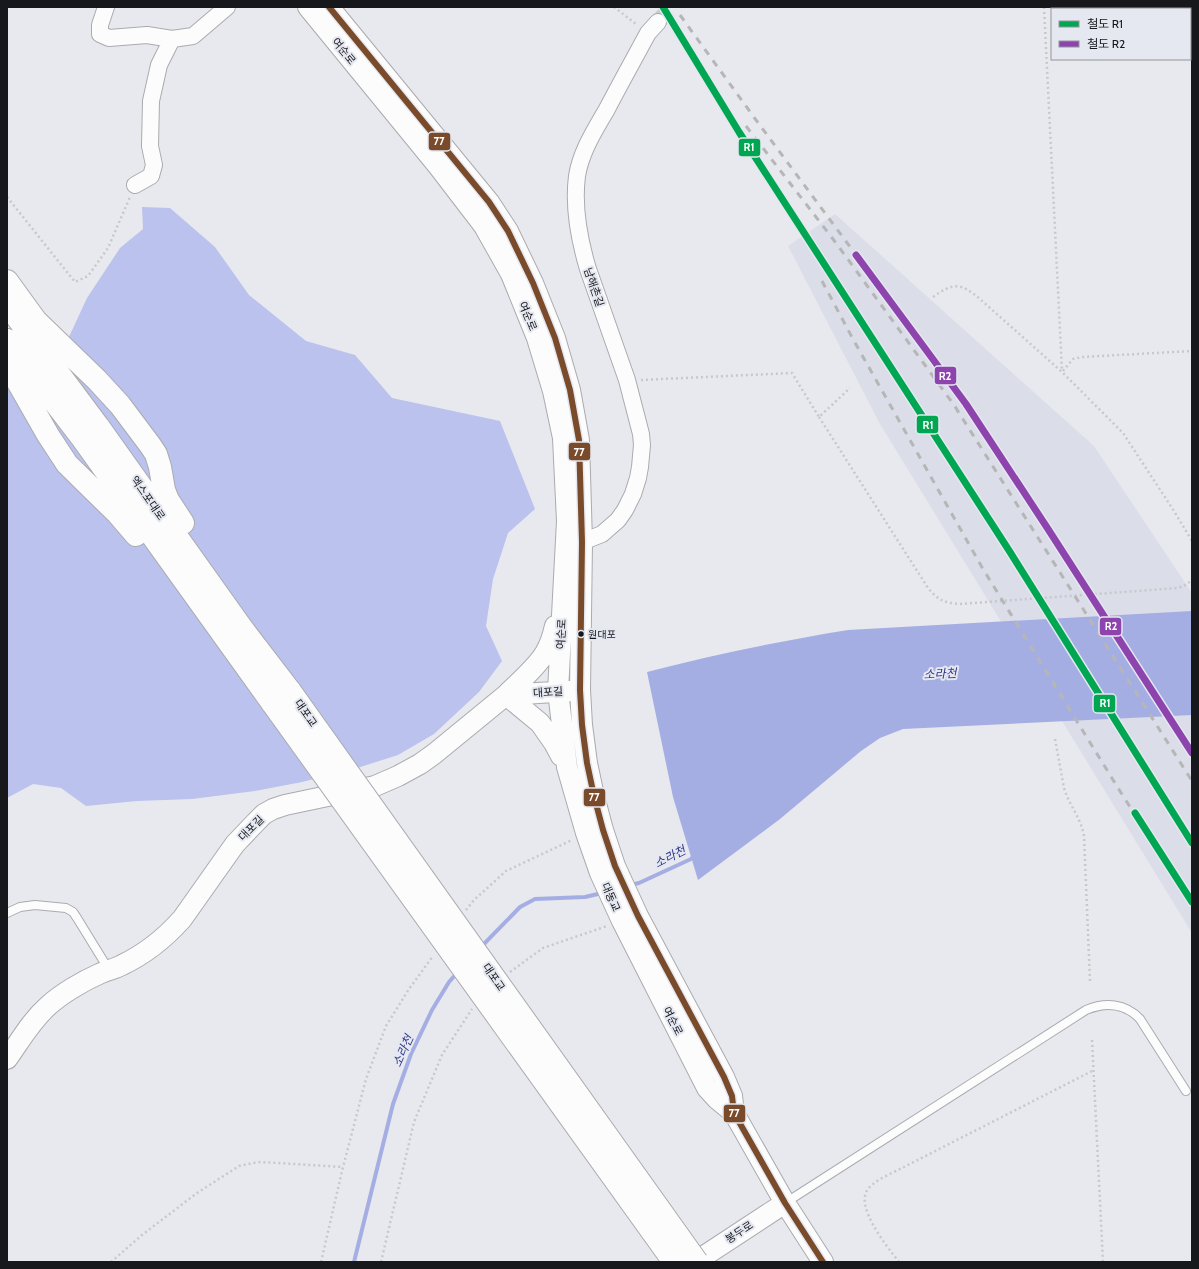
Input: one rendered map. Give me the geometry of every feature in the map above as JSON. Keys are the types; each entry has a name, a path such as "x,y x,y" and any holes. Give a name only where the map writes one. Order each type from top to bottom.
{"highway":[{"path":"7,280 36,321 97,380 120,405 156,454 164,490 168,500 206,562 233,632"},
{"name":"엑스포대로","path":"7,304 98,426 233,632 273,704"},
{"name":"엑스포대로","path":"7,340 233,632 290,691"},
{"path":"7,363 48,435 67,464 233,632"},
{"name":"대포교","path":"290,691 696,1262"},
{"name":"대포교","path":"273,704 674,1262"}],"street":[{"path":"106,7 100,25 100,34 109,38 147,35 172,39 193,36 227,7"},
{"name":"여순로","path":"308,7 438,166 484,226 511,274 537,338 553,391 563,438 566,521 558,692 567,767"},
{"name":"여순로","path":"329,7 489,202 508,231 530,277 555,338 570,390 579,440 582,542 580,690 582,725 587,763 603,830 608,870"},
{"name":"남해촌길","path":"582,542 602,534 618,520 625,510 635,488 640,467 642,445 641,434 627,380 588,269 579,233 576,193 578,174 587,145 653,28"},
{"path":"135,185 151,176 154,165 150,146 151,100 159,65 172,39"},
{"path":"563,599 553,635 545,654 506,695 540,723 554,743 567,767 586,833 608,870"},
{"name":"대포길","path":"7,1059 32,1024 48,1006 66,993 98,975 120,967 134,959 161,940 173,929 182,919 235,844 264,814 284,805 375,786 398,776 420,764 434,754 506,695 580,690"},
{"name":"대동교","path":"608,870 630,918"},
{"name":"여순로","path":"630,918 707,1088 716,1098 734,1113 785,1203 823,1262"},
{"name":"봉두로","path":"696,1262 785,1203"}],"lane":[{"path":"7,913 20,907 35,905 66,908 73,912 109,970"},
{"path":"785,1203 1086,1010 1095,1006 1113,1005 1135,1014 1140,1019 1186,1091"}],"path":[{"path":"614,7 653,28"},
{"path":"1044,7 1062,372"},
{"path":"7,196 75,282 88,276 108,248 135,185"},
{"path":"934,297 942,290 950,287 960,286 968,289 1062,372 1123,433 1192,541"},
{"path":"1062,372 1073,359 1082,357 1192,351"},
{"path":"627,380 792,374 928,588 936,598 940,600 960,604 1178,588 1189,583 1192,579"},
{"path":"819,417 850,388"},
{"path":"1055,739 1066,796 1080,819 1084,836 1090,981"},
{"path":"465,912 474,900 506,871 586,833"},
{"path":"505,976 542,948 630,918"},
{"path":"321,1262 342,1167 366,1079 386,1026 436,951"},
{"path":"381,1262 414,1122 442,1055 469,1012 474,1007"},
{"path":"1092,1040 1103,1262"},
{"path":"898,1262 870,1220 865,1206 864,1196 866,1190 871,1185 1094,1070"},
{"path":"111,1262 170,1213 239,1166 261,1162 342,1167"}],"shaded area":[{"path":"142,207 170,208 215,247 249,295 306,341 355,355 392,398 500,421 535,509 508,533 493,579 486,626 502,661 479,692 434,734 398,755 354,769 302,782 255,791 192,799 137,801 86,806 61,788 33,784 7,798 7,339 68,339 87,298 120,248 143,229"},
{"path":"835,214 1094,446 1192,593 1192,933 880,424 788,246"}],"water":[{"path":"1192,611 1192,715 903,729 880,738 861,751 780,819 698,880 673,797 647,672 747,649 848,630"}],"waterway":[{"name":"소라천","path":"630,885 639,883 691,859 694,856"},
{"name":"소라천","path":"481,947 520,907 535,899 585,897 602,893"},
{"name":"소라천","path":"354,1262 393,1104 411,1054 432,1010 449,982 457,973"}],"tunnel":[{"path":"658,22 671,7"}],"railway":[{"path":"663,7 739,132 1010,552 1192,843"},
{"path":"680,15 966,404 1192,753"},
{"path":"746,126 836,243 954,405 1192,781"},
{"path":"822,281 854,341 983,569 1123,796 1192,902"}],"rail line":[{"name":"R1","path":"663,7 739,132 1010,552 1192,843"},
{"name":"R2","path":"856,255 966,404 1192,753"},
{"name":"R1","path":"1135,813 1192,902"}],"transit line":[{"name":"77","path":"329,7 489,202 508,231 533,283 555,338 570,390 579,440 582,542 580,690 582,725 587,763 603,830 615,866 638,916 724,1077 732,1096 734,1113 785,1203 823,1262"}],"place":[{"name":"원대포","path":"581,634"}]}
